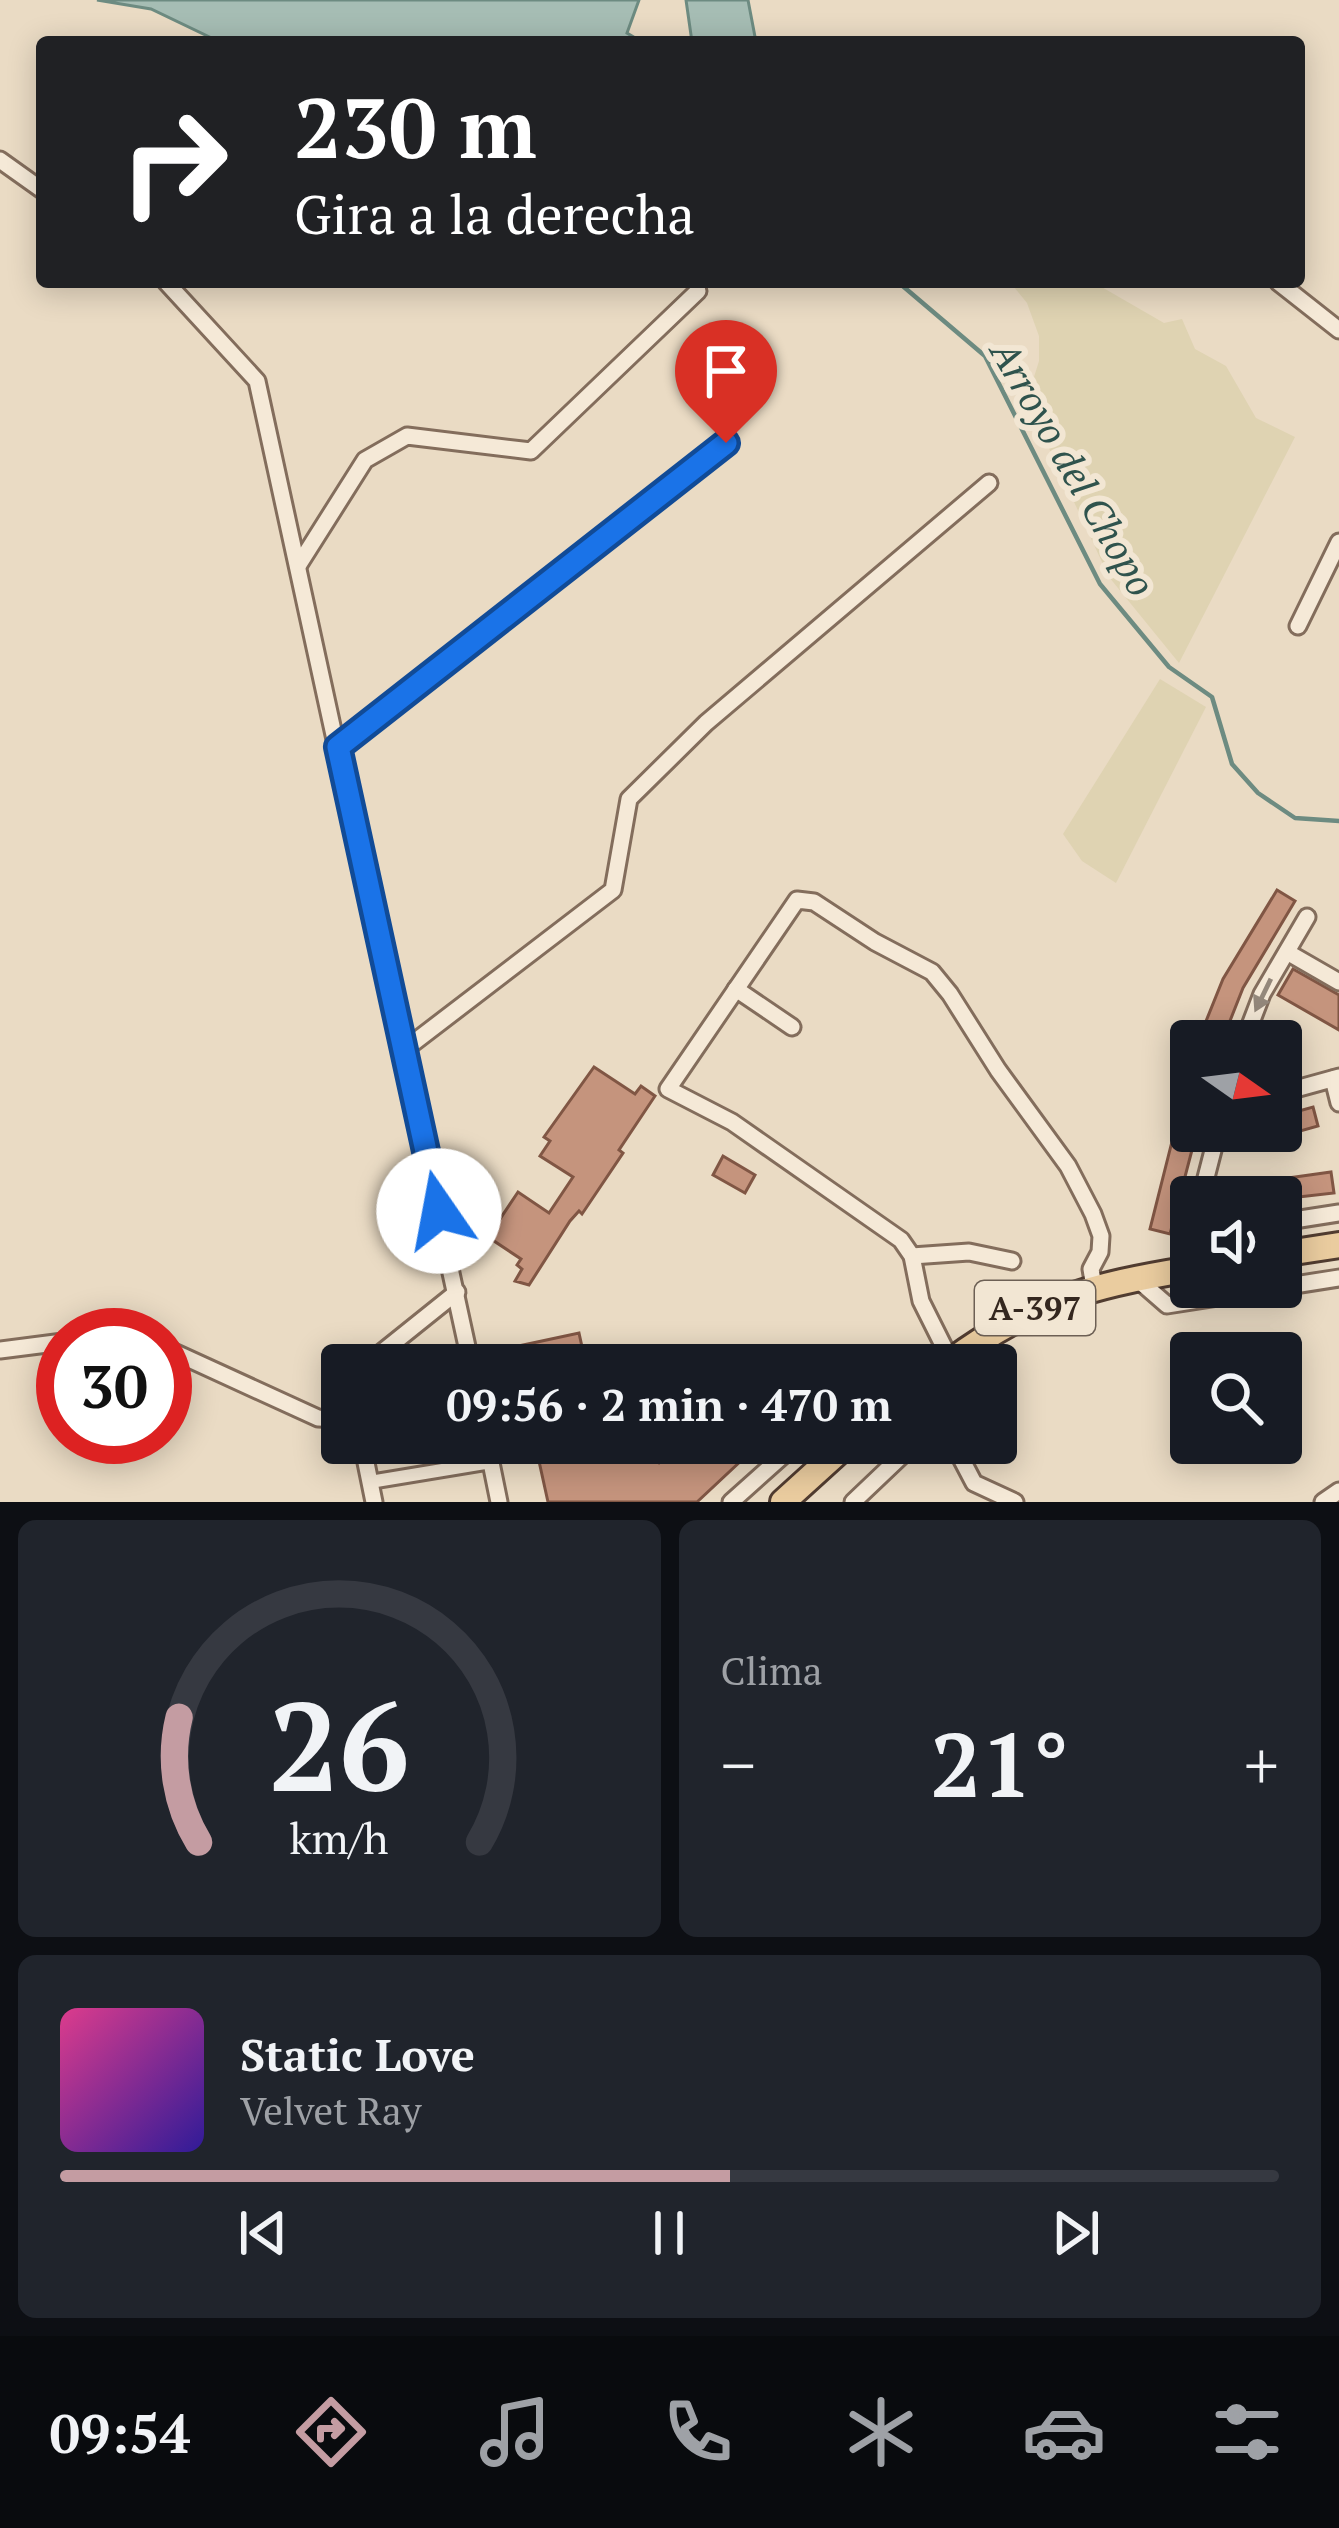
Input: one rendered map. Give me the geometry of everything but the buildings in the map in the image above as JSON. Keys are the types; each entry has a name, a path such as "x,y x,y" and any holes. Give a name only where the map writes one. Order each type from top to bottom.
{"main road":[{"path":"1302,1251 1339,1245"},
{"name":"A-397","path":"976,1344 1017,1316 1094,1287 1170,1272"},
{"path":"783,1502 825,1464"}],"street":[{"path":"0,160 36,186"},
{"path":"172,288 257,381 467,1344"},
{"path":"1286,288 1339,330"},
{"path":"298,566 365,460 407,436 531,451 698,291"},
{"path":"338,747 726,443"},
{"path":"404,1050 613,890 628,799 706,723 989,483"},
{"path":"1298,626 1339,542"},
{"path":"941,1344 921,1300 912,1256 901,1240 732,1122 668,1088 797,900 806,898 874,943 932,972 1068,1166 1094,1214 1101,1236 1100,1252 1091,1269 1094,1287"},
{"path":"1252,1020 1307,917"},
{"path":"1287,952 1339,982"},
{"path":"736,988 792,1027"},
{"path":"1302,1087 1336,1078 1339,1102"},
{"path":"1302,1219 1339,1213"},
{"path":"912,1256 969,1252 1012,1261"},
{"path":"1136,1278 1167,1305 1339,1278"},
{"path":"392,1344 457,1292"},
{"path":"0,1350 36,1345"},
{"path":"192,1360 321,1418"},
{"path":"366,1464 374,1502"},
{"path":"370,1482 479,1464"},
{"path":"491,1464 499,1502"},
{"path":"731,1502 774,1464"},
{"path":"854,1502 893,1464"},
{"path":"964,1464 974,1483 1015,1502"},
{"path":"1323,1502 1339,1491"}],"shaded area":[{"path":"97,0 639,0 627,33 632,36 207,36 151,9"},
{"path":"686,0 748,0 755,36 691,36"},
{"path":"1015,288 1103,288 1164,323 1182,319 1195,349 1226,366 1256,418 1295,437 1179,663 1109,577 1033,414 1029,393 1039,361 1039,336 1027,303"},
{"path":"1160,679 1206,707 1116,883 1082,861 1063,834"}],"waterway":[{"name":"Arroyo del Chopo","path":"905,288 985,356 1100,584 1169,667 1212,697 1232,764 1258,793 1295,818 1339,821"}],"route":[{"path":"439,1211 338,747 726,443"}]}
